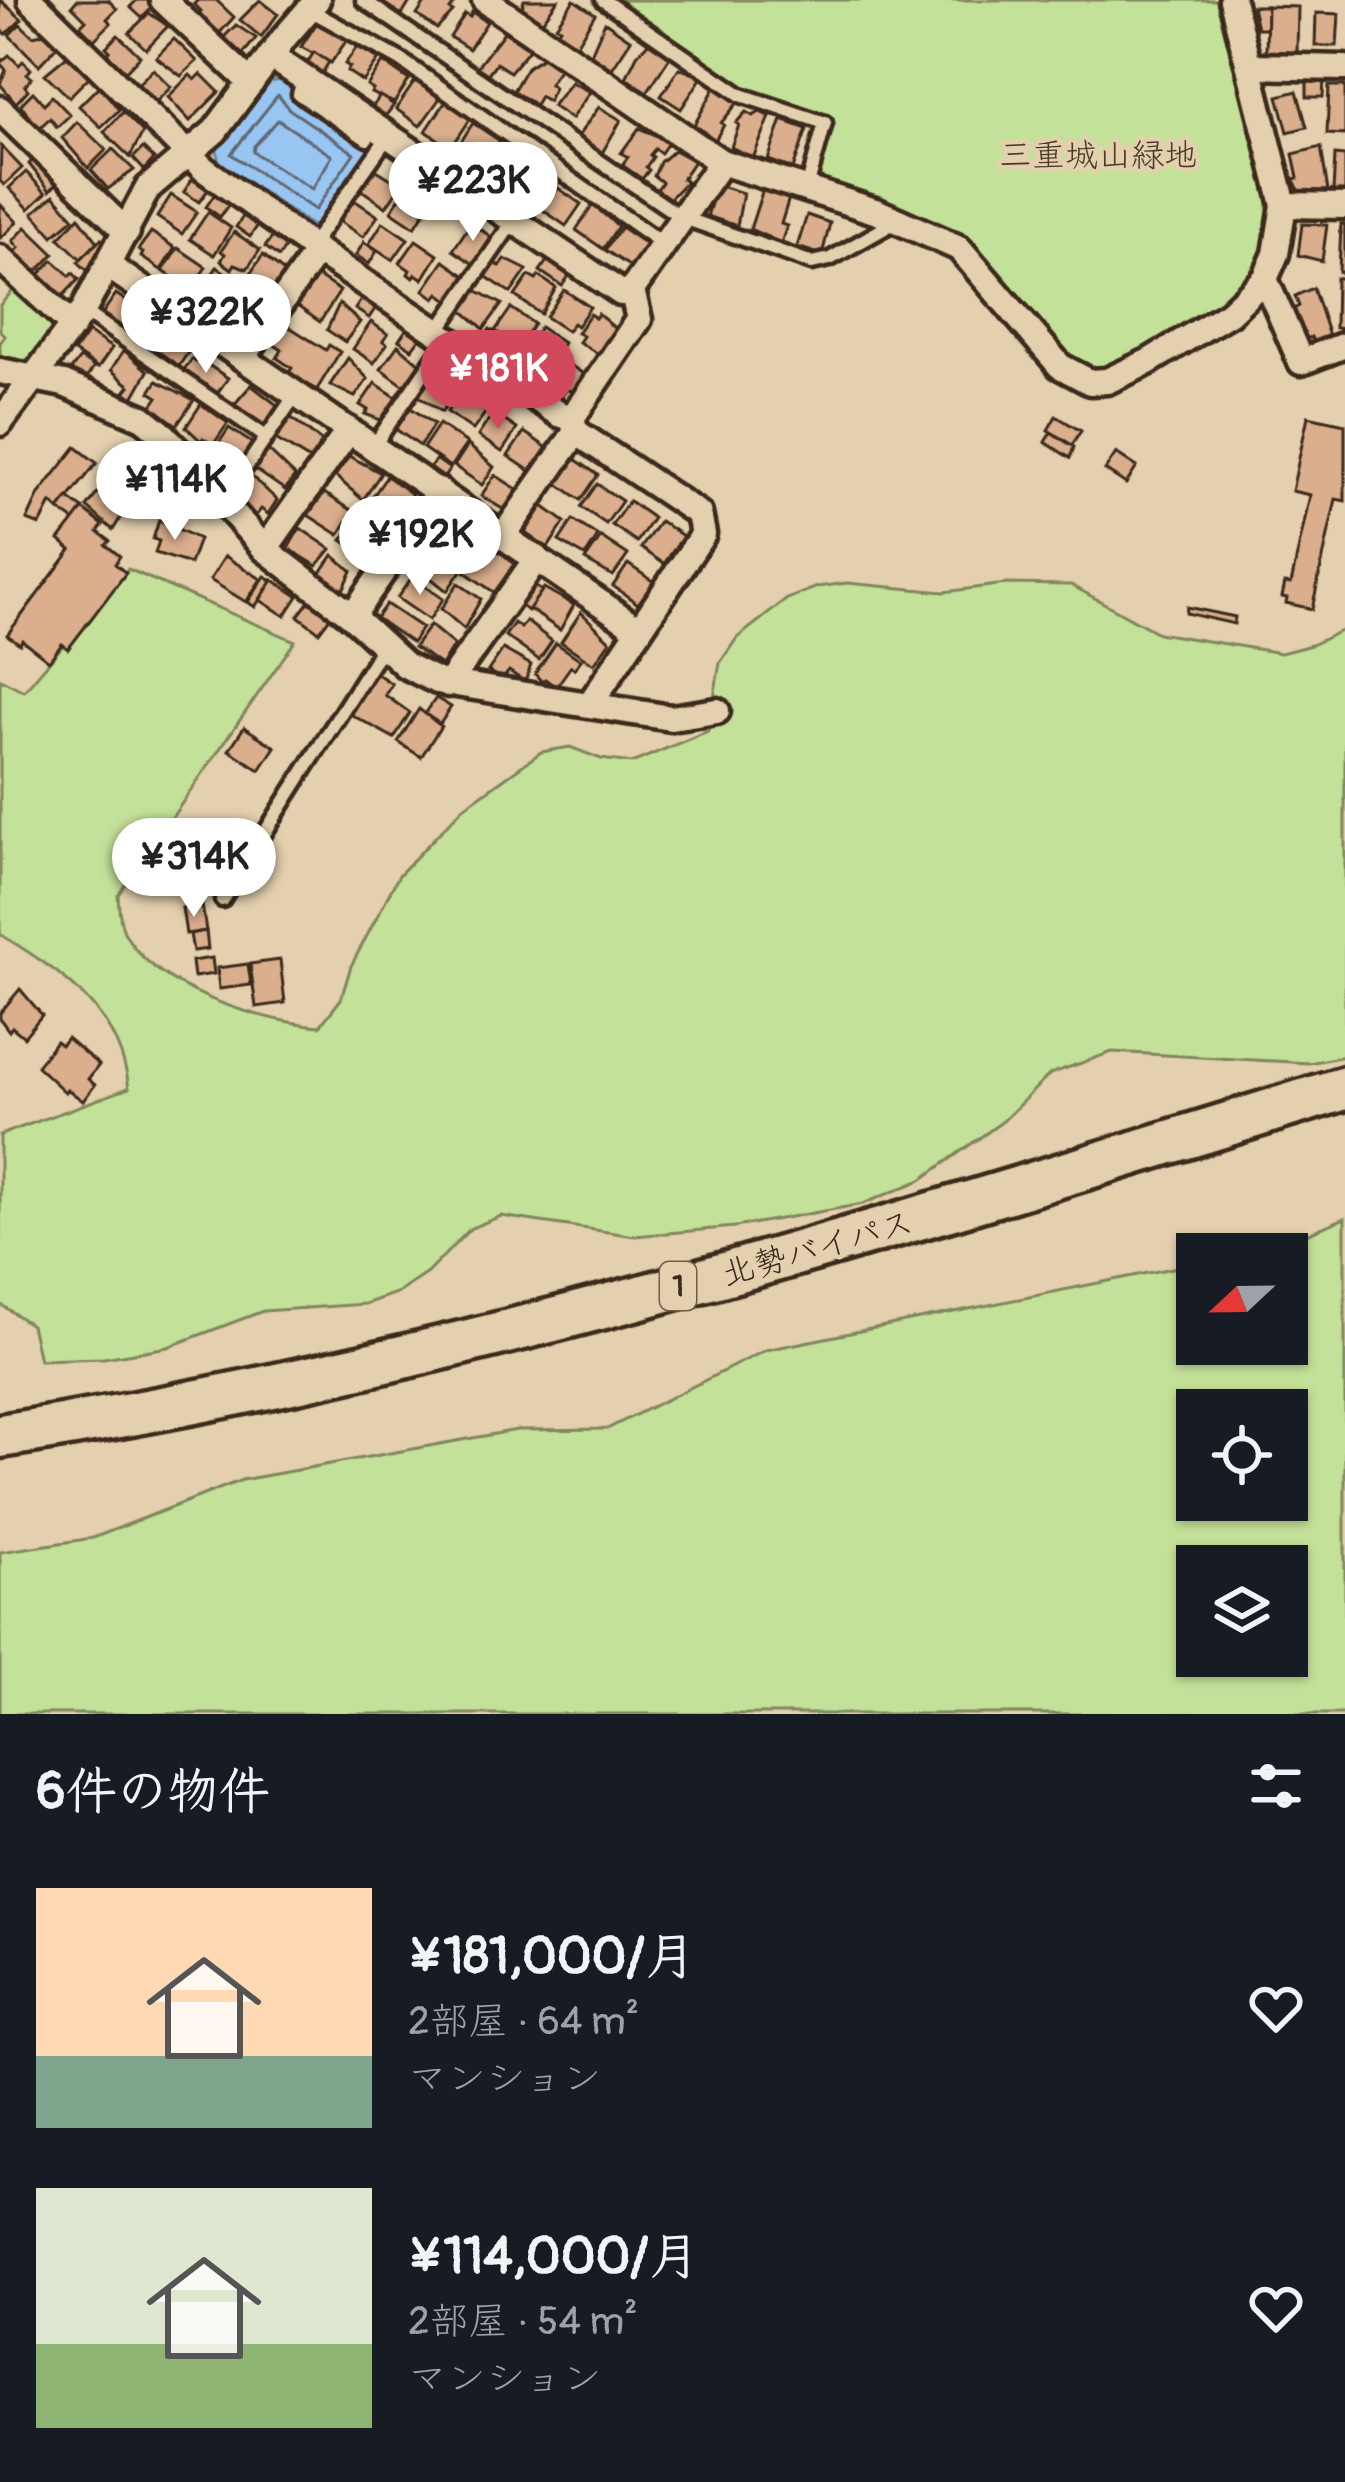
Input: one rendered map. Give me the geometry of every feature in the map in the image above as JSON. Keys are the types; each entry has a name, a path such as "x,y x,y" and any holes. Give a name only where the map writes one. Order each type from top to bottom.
{"highway":[{"name":"北勢バイパス","path":"0,1436 382,1362 580,1313 919,1218 1345,1088"}],"street":[{"path":"31,0 188,153 314,249 699,514 703,535 590,704"},
{"path":"164,0 251,83"},
{"path":"485,0 721,162 898,220 959,248 1060,366 1090,382 1107,381 1177,347 1229,313 1265,278 1282,237 1284,205 1232,0"},
{"path":"0,423 78,319 148,188 215,131 304,7"},
{"path":"272,56 378,137 514,220 621,293 632,290 721,162"},
{"path":"1251,66 1345,68"},
{"path":"0,109 127,232"},
{"path":"1284,205 1345,206"},
{"path":"243,358 314,249"},
{"path":"0,259 78,319"},
{"path":"110,266 637,628"},
{"path":"1265,278 1301,362 1345,344"},
{"path":"504,535 639,319 632,290"},
{"path":"0,371 36,375 143,418 164,435 266,549 352,616 405,665 448,684 671,718 717,711"},
{"path":"266,549 349,430"},
{"path":"352,616 439,490"},
{"path":"448,684 537,558"}],"lane":[{"path":"363,0 681,217 812,263 830,259 898,220"},
{"path":"603,0 741,95 825,123 807,188"},
{"path":"304,7 401,59 663,244"},
{"path":"314,249 378,137"},
{"path":"373,447 514,220"},
{"path":"78,319 266,437"},
{"path":"222,502 296,394"},
{"path":"222,900 384,645"}],"green space":[{"name":"三重城山緑地","path":"611,0 1222,0 1267,194 1267,228 1259,255 1226,301 1177,336 1098,372 1070,361 964,241 813,180 830,120 741,89"},
{"path":"18,285 50,315 55,327 32,355 10,364 0,362 5,336 0,331 0,305"},
{"path":"128,569 295,641 118,895 124,932 159,970 210,999 268,1017 320,1026 341,999 351,966 399,875 463,808 541,752 570,747 601,759 632,763 708,731 720,663 737,638 787,599 817,587 847,583 944,592 1006,584 1071,585 1158,633 1281,653 1345,629 1345,1056 1309,1063 1112,1052 1050,1074 1003,1121 921,1180 863,1204 735,1227 635,1236 501,1216 471,1228 427,1273 399,1292 365,1304 263,1311 168,1347 104,1358 39,1360 31,1325 0,1304 0,1135 129,1088 123,1060 100,1015 65,979 0,934 0,679 24,691"},
{"path":"1345,1218 1345,1714 0,1714 0,1552 93,1538 242,1480 517,1430 607,1429 766,1350 1176,1267 1176,1365 1308,1365 1308,1233"}],"water":[{"path":"289,79 298,85 295,98 363,142 370,134 380,140 318,230 218,162 217,145 269,82"}],"building":[{"path":"0,0 22,19 6,34 0,28"},
{"path":"77,0 108,0 117,9 94,40 80,26 86,20 72,6"},
{"path":"137,0 154,6 142,18 130,7"},
{"path":"216,0 234,17 216,37 195,17 201,11 194,4"},
{"path":"260,0 278,14 261,37 240,20"},
{"path":"378,0 408,0 410,2 402,15"},
{"path":"427,0 456,2 437,29 417,15"},
{"path":"524,0 558,0 542,22 522,8"},
{"path":"574,0 595,14 576,45 557,33 560,28 556,26"},
{"path":"1252,6 1267,6 1267,28 1257,28"},
{"path":"1267,6 1298,7 1297,53 1266,53"},
{"path":"472,12 487,22 469,49 450,37 465,14 470,17"},
{"path":"149,13 168,26 146,49 129,33"},
{"path":"1316,13 1339,14 1337,46 1315,46"},
{"path":"320,18 348,38 331,63 301,47"},
{"path":"605,22 631,40 611,70 590,56"},
{"path":"20,24 33,36 45,33 60,43 39,65 9,35"},
{"path":"236,25 256,38 240,58 222,39"},
{"path":"504,32 531,47 510,72 496,63 487,75 477,67"},
{"path":"118,35 140,56 122,75 104,57 110,51 106,47"},
{"path":"174,39 197,61 181,76 156,57"},
{"path":"649,42 670,57 647,92 626,78"},
{"path":"357,47 379,59 363,82 345,64"},
{"path":"314,52 329,62 321,75 306,65"},
{"path":"9,55 31,69 28,90 16,103 0,84 6,70 0,63"},
{"path":"67,56 91,75 69,97 45,74"},
{"path":"543,57 560,68 549,84 554,87 548,101 540,96 535,105 513,91 527,67"},
{"path":"383,62 409,80 394,103 371,93 367,86"},
{"path":"679,68 702,77 681,109 661,96"},
{"path":"153,69 171,87 154,104 136,86"},
{"path":"201,74 219,92 190,121 168,97 190,75 195,80"},
{"path":"1307,78 1324,78 1323,97 1307,97"},
{"path":"415,81 440,98 420,126 396,109"},
{"path":"571,82 590,92 571,119 552,106"},
{"path":"717,84 740,100 721,123 715,140 694,125"},
{"path":"100,85 119,110 101,127 79,106"},
{"path":"1329,86 1345,86 1345,135 1327,134"},
{"path":"1297,91 1307,127 1288,132 1278,96"},
{"path":"33,92 44,104 52,96 70,115 57,127 50,118 38,129 21,104"},
{"path":"380,96 394,105 384,118 371,109"},
{"path":"446,101 471,118 451,148 426,131"},
{"path":"599,107 621,120 602,153 578,136"},
{"path":"123,112 143,132 130,157 104,132"},
{"path":"746,112 770,117 753,158 731,147 736,123"},
{"path":"782,120 807,129 793,169 768,160"},
{"path":"77,122 106,150 88,168 62,138"},
{"path":"473,123 500,141 480,167 462,155 465,151 458,146"},
{"path":"639,128 669,141 661,153 655,149 650,155 649,170 642,179 622,165 628,157 621,153"},
{"path":"500,145 529,161 512,186 486,166"},
{"path":"1,146 22,168 4,185 0,181"},
{"path":"1321,147 1328,191 1303,197 1293,179 1298,178 1293,154"},
{"path":"143,148 154,159 144,170 133,158"},
{"path":"113,149 134,170 108,189 91,170"},
{"path":"674,150 694,161 682,179 686,182 669,199 656,191 662,182 654,176 660,162"},
{"path":"1335,155 1345,156 1345,192 1333,192"},
{"path":"34,158 58,182 50,191 29,164"},
{"path":"416,167 436,180 428,192 408,179"},
{"path":"483,168 497,177 488,190 475,180"},
{"path":"538,168 557,184 541,208 515,190 529,169 535,173"},
{"path":"375,169 401,185 386,207 360,189"},
{"path":"26,172 46,193 29,209 9,188"},
{"path":"192,179 208,190 199,202 184,192"},
{"path":"717,185 743,193 737,226 707,216"},
{"path":"558,188 581,204 566,226 543,210"},
{"path":"406,189 429,205 415,227 391,211"},
{"path":"763,189 789,198 781,243 750,229"},
{"path":"54,195 74,218 53,236 33,213"},
{"path":"171,195 197,212 182,234 157,217"},
{"path":"214,195 229,205 220,217 206,207"},
{"path":"354,200 378,216 363,237 339,221"},
{"path":"0,204 17,222 1,238 0,237"},
{"path":"593,205 618,226 603,249 576,230"},
{"path":"208,212 231,228 214,255 190,239"},
{"path":"244,215 258,225 250,237 236,227"},
{"path":"807,215 830,223 822,255 797,247"},
{"path":"79,217 98,242 81,259 59,238"},
{"path":"383,222 408,239 393,260 369,244"},
{"path":"471,223 493,238 475,265 453,250"},
{"path":"1302,224 1327,225 1322,261 1298,255"},
{"path":"1341,224 1345,224 1345,273 1339,272"},
{"path":"26,227 54,254 34,275 13,254 19,248 13,241"},
{"path":"621,227 650,247 635,270 605,250"},
{"path":"151,232 175,248 161,270 138,250"},
{"path":"234,232 260,250 247,269 235,264 232,269 221,261 225,254 221,251"},
{"path":"274,235 287,245 279,257 265,247"},
{"path":"101,239 104,243 89,272 78,262"},
{"path":"416,240 438,255 423,279 416,274 413,278 400,263"},
{"path":"364,242 377,251 369,264 356,255"},
{"path":"178,248 206,267 191,290 163,271"},
{"path":"263,255 288,275 272,297 246,280"},
{"path":"549,258 571,273 562,286 540,271"},
{"path":"505,259 527,270 511,293 485,276 494,263 500,266"},
{"path":"53,260 79,279 60,299 37,277"},
{"path":"444,261 467,277 451,302 424,290"},
{"path":"217,267 239,282 221,309 199,294"},
{"path":"317,276 340,291 320,322 294,304"},
{"path":"529,276 536,280 539,276 556,288 541,314 515,296"},
{"path":"1336,278 1345,278 1345,329 1335,328"},
{"path":"1313,288 1329,336 1314,343 1311,337 1307,339 1294,309 1299,306 1295,296"},
{"path":"476,290 502,304 484,329 462,310"},
{"path":"564,290 590,307 577,326 573,323 567,331 546,317"},
{"path":"116,294 144,313 129,335 102,314"},
{"path":"236,297 260,317 244,335 221,320"},
{"path":"363,297 377,306 369,318 355,309"},
{"path":"339,304 360,322 345,342 327,330"},
{"path":"511,308 534,324 519,346 495,331"},
{"path":"590,314 595,318 598,314 617,330 601,356 579,342 583,336 577,333"},
{"path":"280,321 326,350 329,345 340,352 316,391 288,373 292,368 277,358 282,350 267,340"},
{"path":"371,322 388,334 374,363 353,349"},
{"path":"408,327 421,337 412,349 399,340"},
{"path":"540,327 563,343 549,364 524,351"},
{"path":"490,329 503,338 495,350 482,341"},
{"path":"88,332 112,348 98,368 74,352"},
{"path":"160,332 193,345 177,369 149,349"},
{"path":"398,345 421,365 406,387 381,369"},
{"path":"124,350 148,371 133,398 125,392 130,386 111,370"},
{"path":"558,357 585,375 573,393 567,389 563,394 543,380"},
{"path":"80,358 94,367 86,379 71,370"},
{"path":"348,358 368,379 355,397 330,385"},
{"path":"192,359 228,378 216,395 183,371"},
{"path":"458,362 472,371 463,384 449,374"},
{"path":"431,371 458,389 442,412 416,394"},
{"path":"157,381 194,400 177,425 151,407 158,397 150,392"},
{"path":"375,383 399,399 383,421 365,414 368,410 360,405"},
{"path":"251,385 281,408 266,430 232,407"},
{"path":"462,391 488,409 473,430 447,412"},
{"path":"201,404 228,423 213,445 186,427"},
{"path":"408,406 434,424 420,446 394,428"},
{"path":"493,413 517,429 502,452 478,436"},
{"path":"289,416 325,444 310,460 274,438"},
{"path":"1056,416 1081,431 1072,445 1048,430"},
{"path":"1308,416 1345,424 1345,501 1336,499 1312,609 1286,603 1287,598 1282,597 1285,583 1291,584 1310,495 1292,491"},
{"path":"439,424 467,443 450,467 423,448"},
{"path":"229,428 255,445 234,472 210,456"},
{"path":"524,432 549,449 533,473 508,456"},
{"path":"1051,432 1074,447 1070,458 1045,442"},
{"path":"136,440 153,457 135,482 116,467"},
{"path":"468,445 494,467 482,485 454,466"},
{"path":"76,447 97,463 59,510 51,503 40,525 27,520 39,494"},
{"path":"267,449 295,476 285,490 253,468"},
{"path":"1116,453 1137,467 1126,484 1105,470"},
{"path":"349,456 381,473 363,500 335,476"},
{"path":"572,457 598,475 581,500 555,482"},
{"path":"436,459 450,469 442,480 429,470"},
{"path":"249,474 277,500 268,514 261,509 254,518 233,499"},
{"path":"111,475 119,480 122,475 139,488 113,530 87,507"},
{"path":"495,475 520,491 506,511 481,496"},
{"path":"387,476 412,494 392,524 366,506"},
{"path":"597,484 622,501 606,524 581,507"},
{"path":"324,493 353,511 339,535 308,515"},
{"path":"411,496 418,501 399,528 392,524"},
{"path":"68,498 83,509 74,521 59,510"},
{"path":"629,501 653,518 637,542 612,525"},
{"path":"543,506 565,522 547,549 525,533"},
{"path":"83,509 103,525 98,532 110,541 106,545 120,556 115,564 126,573 68,649 62,644 49,661 22,640 20,644 7,635 71,550 59,540"},
{"path":"436,513 449,522 439,536 426,528"},
{"path":"357,519 385,538 370,559 342,540"},
{"path":"159,520 199,539 190,564 155,553 159,541 153,539"},
{"path":"573,520 598,536 585,556 559,541"},
{"path":"453,521 482,540 467,562 439,543"},
{"path":"660,521 683,536 664,564 641,548"},
{"path":"300,528 331,549 317,566 288,548"},
{"path":"422,534 434,543 424,557 412,548"},
{"path":"601,537 628,555 613,576 585,560"},
{"path":"487,540 514,564 495,593 465,572"},
{"path":"437,551 463,568 447,591 418,568"},
{"path":"333,555 352,571 342,592 318,577"},
{"path":"225,556 261,579 246,602 210,580"},
{"path":"628,564 654,582 638,604 613,586"},
{"path":"265,576 272,580 255,607 248,602"},
{"path":"412,577 443,599 429,620 397,598"},
{"path":"273,580 298,596 285,616 260,600"},
{"path":"458,583 481,599 464,629 441,609"},
{"path":"531,584 542,591 528,611 518,604"},
{"path":"544,588 574,605 560,630 529,609"},
{"path":"310,600 331,616 319,632 298,616"},
{"path":"386,604 422,628 412,643 376,618"},
{"path":"1187,607 1235,617 1234,624 1186,613"},
{"path":"581,612 610,641 594,664 561,642"},
{"path":"526,621 552,641 539,660 505,636 514,623 521,628"},
{"path":"430,625 454,645 441,665 414,647"},
{"path":"556,643 581,660 556,687 535,674"},
{"path":"503,649 531,665 525,682 509,671 502,680 488,671"},
{"path":"376,673 392,684 385,695 410,713 394,738 350,714"},
{"path":"436,698 451,707 440,724 425,714"},
{"path":"419,709 441,726 421,757 398,742"},
{"path":"244,727 275,747 260,770 229,750"},
{"path":"202,905 206,931 186,934 182,908"},
{"path":"206,931 208,949 193,951 190,934"},
{"path":"212,958 214,974 194,977 192,961"},
{"path":"280,960 285,1003 256,1007 250,964"},
{"path":"248,964 251,985 219,989 217,968"},
{"path":"20,989 42,1015 24,1037 12,1027 9,1031 0,1019"},
{"path":"67,1038 99,1065 88,1079 95,1085 83,1101 65,1092 37,1066 56,1041 61,1045"}]}
